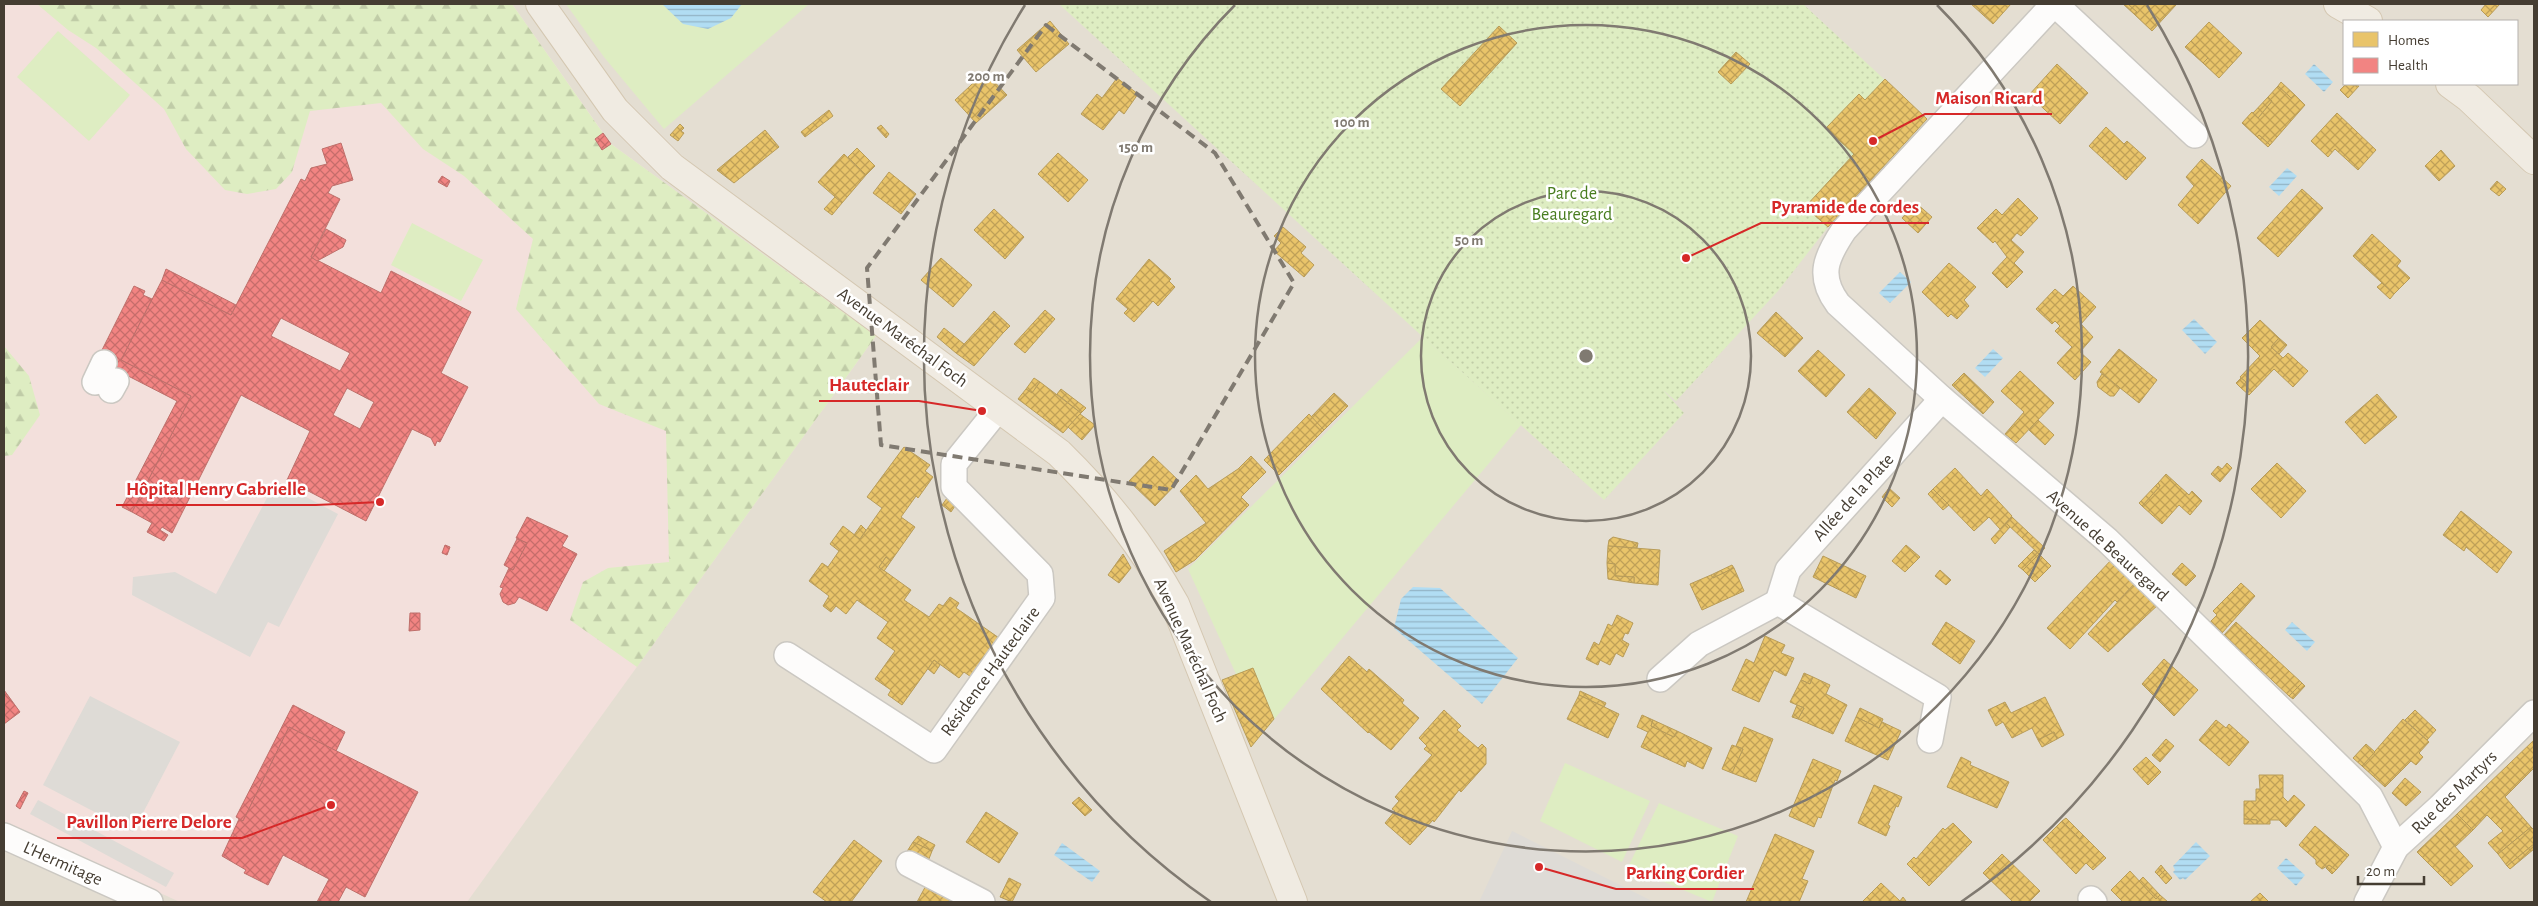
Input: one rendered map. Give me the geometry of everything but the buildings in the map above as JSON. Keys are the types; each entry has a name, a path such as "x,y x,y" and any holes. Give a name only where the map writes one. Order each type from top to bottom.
{"main road":[{"name":"Avenue Maréchal Foch","path":"540,4 615,110 672,167 1059,452 1098,491 1154,566 1175,604 1293,902"},
{"path":"2451,85 2469,98 2533,157"}],"street":[{"path":"2055,4 2195,135"},
{"name":"Avenue de Beauregard","path":"2055,4 1844,230 1830,250 1825,273 1828,290 1838,304 1942,399 2106,540 2370,797 2396,847"},
{"name":"Allée de la Plate","path":"1778,602 1788,570 1942,399"},
{"name":"Résidence Hauteclaire","path":"787,655 934,750 1042,598 1040,574 954,487 954,464 999,408"},
{"path":"1660,679 1699,644 1778,602 1938,696 1930,740"},
{"name":"Rue des Martyrs","path":"2367,902 2396,847 2534,713"},
{"name":"L'Hermitage","path":"4,836 150,902"},
{"path":"909,864 982,902"}],"highlighted area":[{"path":"1046,25 1215,153 1294,283 1171,490 881,445 867,268"}],"shaded area":[{"path":"4,4 2534,4 2534,902 4,902"},
{"path":"4,4 512,4 611,144 876,336 467,902 180,902 4,822"},
{"path":"276,481 338,514 279,627 268,622 250,657 132,595 133,577 175,572 216,594"},
{"path":"90,696 180,742 133,832 43,785"},
{"path":"38,800 174,873 166,887 30,814"},
{"path":"1512,831 1654,902 1479,902"}],"green space":[{"path":"37,4 512,4 603,133 595,139 602,150 611,144 876,336 637,667 570,620 583,582 608,568 669,562 666,431 599,404 516,309 533,239 464,176 423,149 381,103 310,111 292,172 276,189 247,194 225,190 186,149 164,109 96,48 68,30"},
{"path":"566,4 809,4 664,129 604,57"},
{"name":"Parc de Beauregard","path":"1059,4 1803,4 1927,119 1828,227 1778,291 1676,401 1663,390 1684,413 1604,500"},
{"path":"58,31 130,95 89,141 17,77"},
{"path":"412,223 483,260 461,301 391,265"},
{"path":"1423,337 1521,425 1251,747 1222,680 1236,674 1188,569"},
{"path":"4,346 29,376 40,415 12,455 4,456"},
{"path":"1565,763 1650,801 1622,862 1540,821"},
{"path":"1659,803 1738,836 1712,902 1628,867"}],"water":[{"path":"662,4 742,4 731,18 708,29 683,24"},
{"path":"2314,64 2333,82 2324,92 2305,74"},
{"path":"2287,168 2297,176 2279,196 2269,187"},
{"path":"1900,272 1911,282 1890,303 1879,293"},
{"path":"2194,319 2217,342 2205,354 2182,330"},
{"path":"1993,349 2003,358 1985,377 1975,368"},
{"path":"1413,587 1440,588 1518,658 1482,704 1394,628 1401,599"},
{"path":"2292,622 2315,642 2307,651 2285,630"},
{"path":"2196,842 2210,856 2185,880 2183,878 2180,880 2173,872 2175,870 2173,866"},
{"path":"1062,843 1100,871 1092,882 1054,855"},
{"path":"2286,858 2305,875 2296,886 2277,868"}],"place":[{"name":"Maison Ricard","path":"1873,141"},
{"name":"Pyramide de cordes","path":"1686,258"},
{"name":"Hauteclair","path":"982,411"},
{"name":"Hôpital Henry Gabrielle","path":"380,502"},
{"name":"Pavillon Pierre Delore","path":"331,805"},
{"name":"Parking Cordier","path":"1539,867"}]}
